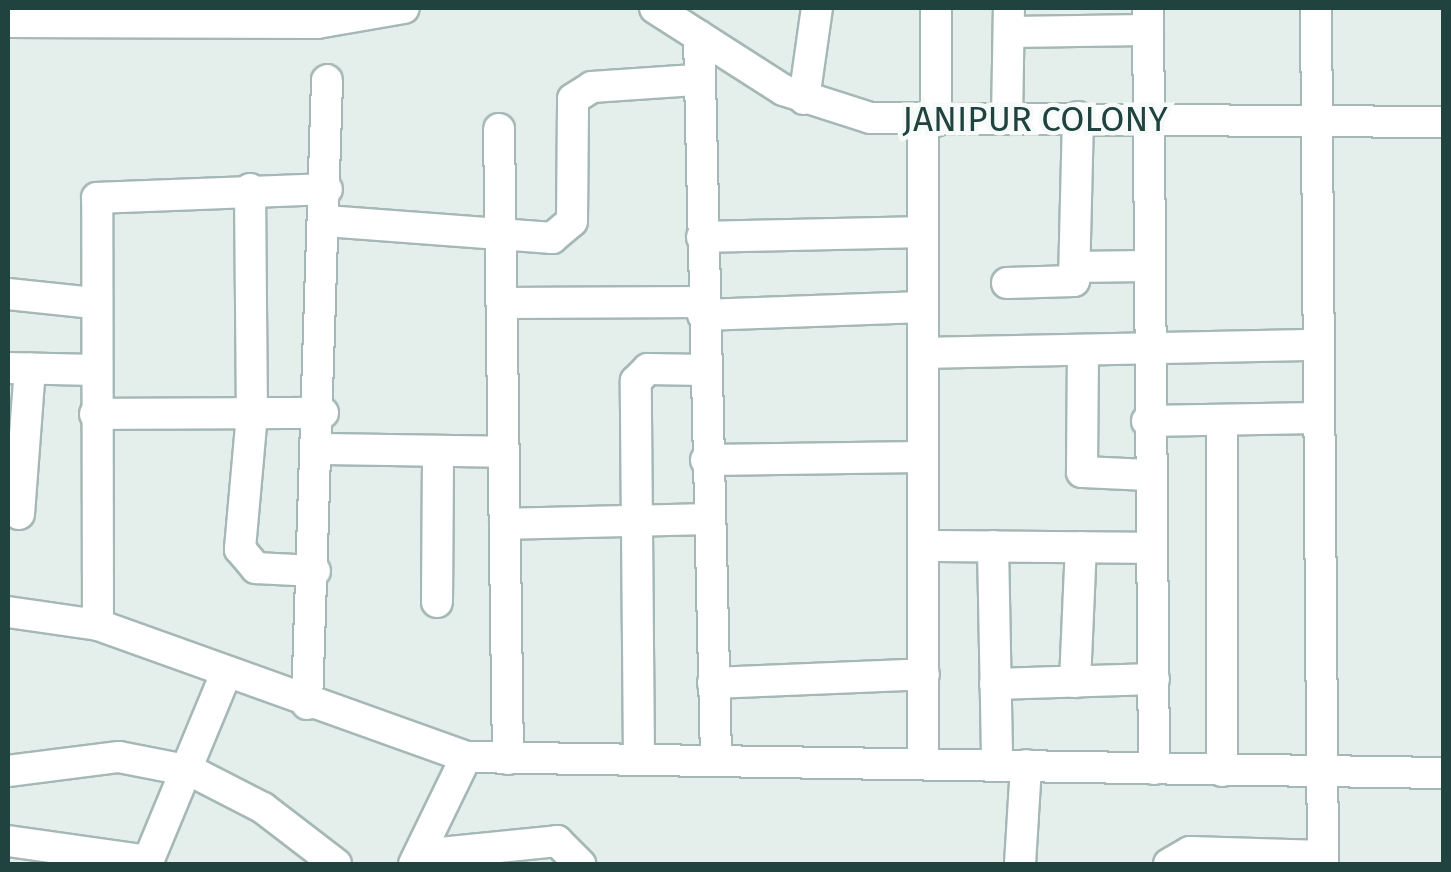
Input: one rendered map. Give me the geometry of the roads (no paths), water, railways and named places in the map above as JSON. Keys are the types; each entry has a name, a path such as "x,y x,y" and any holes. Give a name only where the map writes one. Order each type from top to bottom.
{"street":[{"path":"8,22 82,16 348,14 404,8"},
{"name":"JANIPUR COLONY","path":"655,8 804,99 930,121 1151,117 1316,124 1444,122"},
{"path":"804,99 817,8"},
{"path":"923,762 923,232 936,8"},
{"path":"1168,864 1179,854 1323,860 1316,418 1316,8"},
{"path":"1006,119 1009,20 1148,18 1151,117 1145,266 1154,769"},
{"path":"699,36 695,80 716,758"},
{"path":"307,704 324,413 327,80"},
{"path":"326,221 552,238 569,227 566,120 580,92 695,80"},
{"path":"1007,283 1070,284 1075,267 1078,117"},
{"path":"499,129 508,759"},
{"path":"250,189 252,414 242,558 315,572"},
{"path":"98,625 94,303 101,195 327,189"},
{"path":"702,237 923,232"},
{"path":"1075,267 1145,266"},
{"path":"8,294 94,303"},
{"path":"503,304 923,307"},
{"path":"923,353 1148,352 1316,344"},
{"path":"1083,352 1082,472 1149,475"},
{"path":"20,514 16,434 19,368 95,370"},
{"path":"639,758 636,382 648,369 704,370"},
{"path":"96,414 324,413"},
{"path":"1147,421 1316,418"},
{"path":"1222,420 1222,771"},
{"path":"322,448 504,452"},
{"path":"436,602 438,452"},
{"path":"706,460 923,457"},
{"path":"505,524 706,518"},
{"path":"923,546 1151,548"},
{"path":"993,546 996,684 1012,765 1020,864"},
{"path":"1075,682 1080,547"},
{"path":"8,612 98,625 307,704 466,757 716,758 1319,774 1444,773"},
{"path":"8,841 148,863 191,771 226,673"},
{"path":"713,683 924,674"},
{"path":"996,684 1154,679"},
{"path":"8,771 119,757 191,771 263,808 333,864"},
{"path":"417,860 466,757"},
{"path":"417,860 557,841 580,864"}]}
